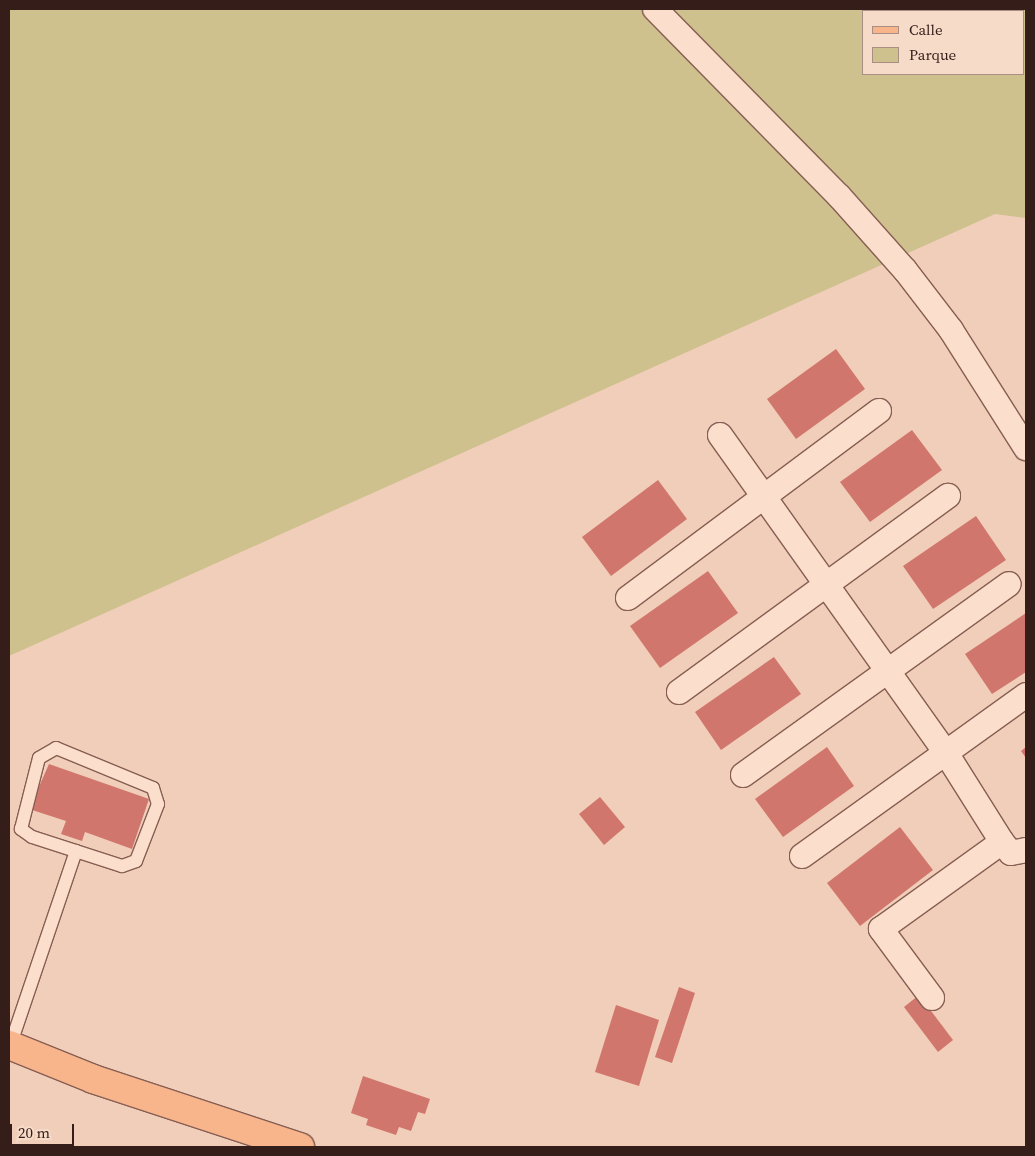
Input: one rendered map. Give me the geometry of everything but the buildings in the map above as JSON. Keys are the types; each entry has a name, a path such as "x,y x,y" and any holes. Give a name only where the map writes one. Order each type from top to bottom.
{"main road":[{"path":"10,1045 93,1078 300,1147"}],"street":[{"path":"655,9 839,196 905,270 951,330 1026,448"},
{"path":"628,598 879,411"},
{"path":"720,435 766,497 887,672 946,753 1002,842 1011,852 1026,850"},
{"path":"679,692 948,496"},
{"path":"743,775 1009,584"},
{"path":"802,856 1026,695"},
{"path":"932,998 881,929 1002,842"}],"lane":[{"path":"50,749 146,782 157,797 136,861 122,866 76,851 32,837 21,829 39,758 50,749"},
{"path":"10,1045 76,851"}],"green space":[{"path":"9,9 1026,9 1026,218 995,214 9,656"}]}
